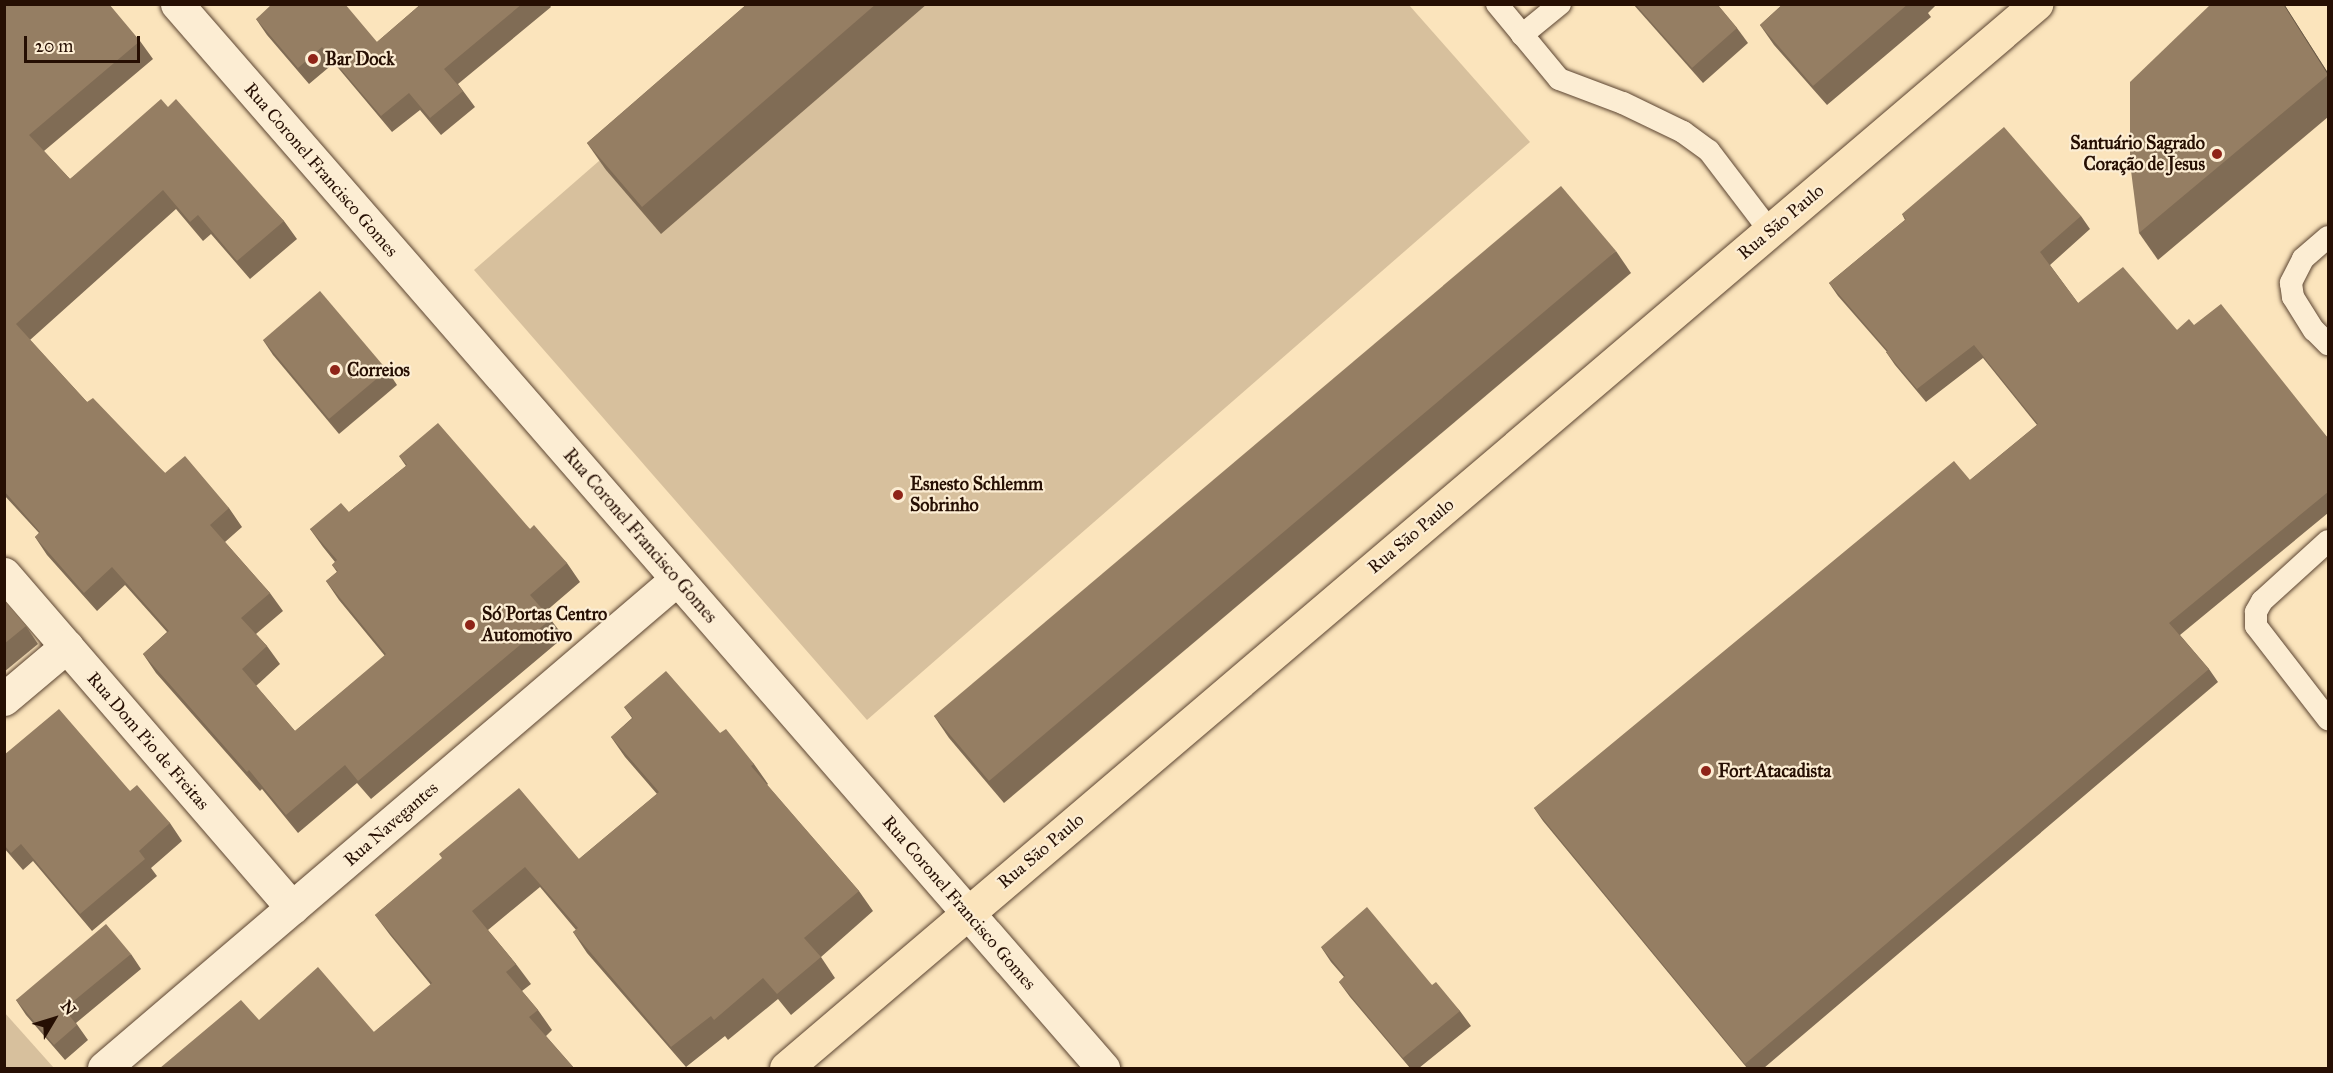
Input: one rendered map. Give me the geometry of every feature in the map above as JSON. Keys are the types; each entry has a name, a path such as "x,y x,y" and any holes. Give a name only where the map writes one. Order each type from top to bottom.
{"main road":[{"name":"Rua Coronel Francisco Gomes","path":"177,4 1103,1068"},
{"name":"Rua São Paulo","path":"786,1068 2036,4"},
{"name":"Rua Dom Pio de Freitas","path":"4,574 292,908"},
{"name":"Rua Navegantes","path":"104,1068 677,579"},
{"path":"4,699 67,646"}],"lane":[{"path":"1497,4 1559,79 1623,103 1683,132 1709,151 1770,231"},
{"path":"1522,35 1560,4"},
{"path":"2328,237 2303,259 2291,283 2293,297 2314,330 2328,344"},
{"path":"2328,541 2262,601 2256,612 2256,626 2328,719"}],"shaded area":[{"name":"Esnesto Schlemm Sobrinho","path":"778,5 1409,5 1530,142 867,720 474,270"},
{"path":"4,1012 54,1068 5,1068"}],"building":[{"path":"4,4 109,4 140,41 29,135 70,179 161,99 168,107 176,99 284,221 237,261 198,215 190,222 163,190 16,324 87,402 93,398 165,473 185,456 229,508 210,525 270,593 241,618 267,646 242,669 295,731 386,654 326,581 338,571 332,565 337,560 310,529 341,503 349,512 407,465 399,456 438,423 530,529 534,525 567,563 530,595 551,619 358,781 345,765 286,815 249,770 247,772 143,654 169,631 112,567 84,593 35,537 40,532 4,491"},
{"path":"272,4 345,4 377,42 421,4 522,4 444,69 463,91 430,118 409,93 381,116 322,47 298,68 256,19"},
{"path":"747,4 876,4 642,207 587,143"},
{"path":"1635,4 1717,4 1737,28 1692,68"},
{"path":"1783,4 1908,4 1813,86 1760,25"},
{"name":"Santuário Sagrado Coração de Jesus","path":"2211,4 2283,4 2328,75 2139,233 2130,163 2130,82"},
{"path":"2004,127 2081,216 2040,252 2078,303 2123,267 2177,330 2189,319 2194,325 2221,304 2328,438 2328,492 2169,623 2209,669 1745,1064 1534,808 1954,461 1970,480 2038,424 1974,345 1917,389 1886,352 1888,351 1829,283 1906,219 1902,214"},
{"path":"1561,186 1616,251 989,781 934,716"},
{"name":"Correios","path":"320,291 387,370 329,419 263,340"},
{"path":"4,601 26,626 4,644"},
{"path":"666,671 720,733 726,729 754,764 751,766 859,891 804,938 821,957 777,994 763,978 714,1020 711,1016 671,1047 573,932 578,928 525,867 472,911 516,964 506,972 538,1010 529,1017 574,1068 160,1068 241,1000 259,1020 318,967 374,1032 432,983 375,915 442,858 439,854 519,788 579,859 659,792 611,737 633,718 624,707"},
{"path":"59,709 130,791 137,785 170,823 139,851 145,859 80,914 21,844 11,853 4,845 4,755"},
{"path":"1367,907 1432,985 1436,982 1460,1011 1403,1058 1339,982 1345,976 1321,947"},
{"path":"106,924 131,954 64,1009 77,1025 54,1045 16,1000"}],"place":[{"name":"Bar Dock","path":"313,59"},
{"name":"Santuário Sagrado Coração de Jesus","path":"2217,154"},
{"name":"Correios","path":"335,370"},
{"name":"Esnesto Schlemm Sobrinho","path":"898,495"},
{"name":"Só Portas Centro Automotivo","path":"470,625"},
{"name":"Fort Atacadista","path":"1706,771"}]}
